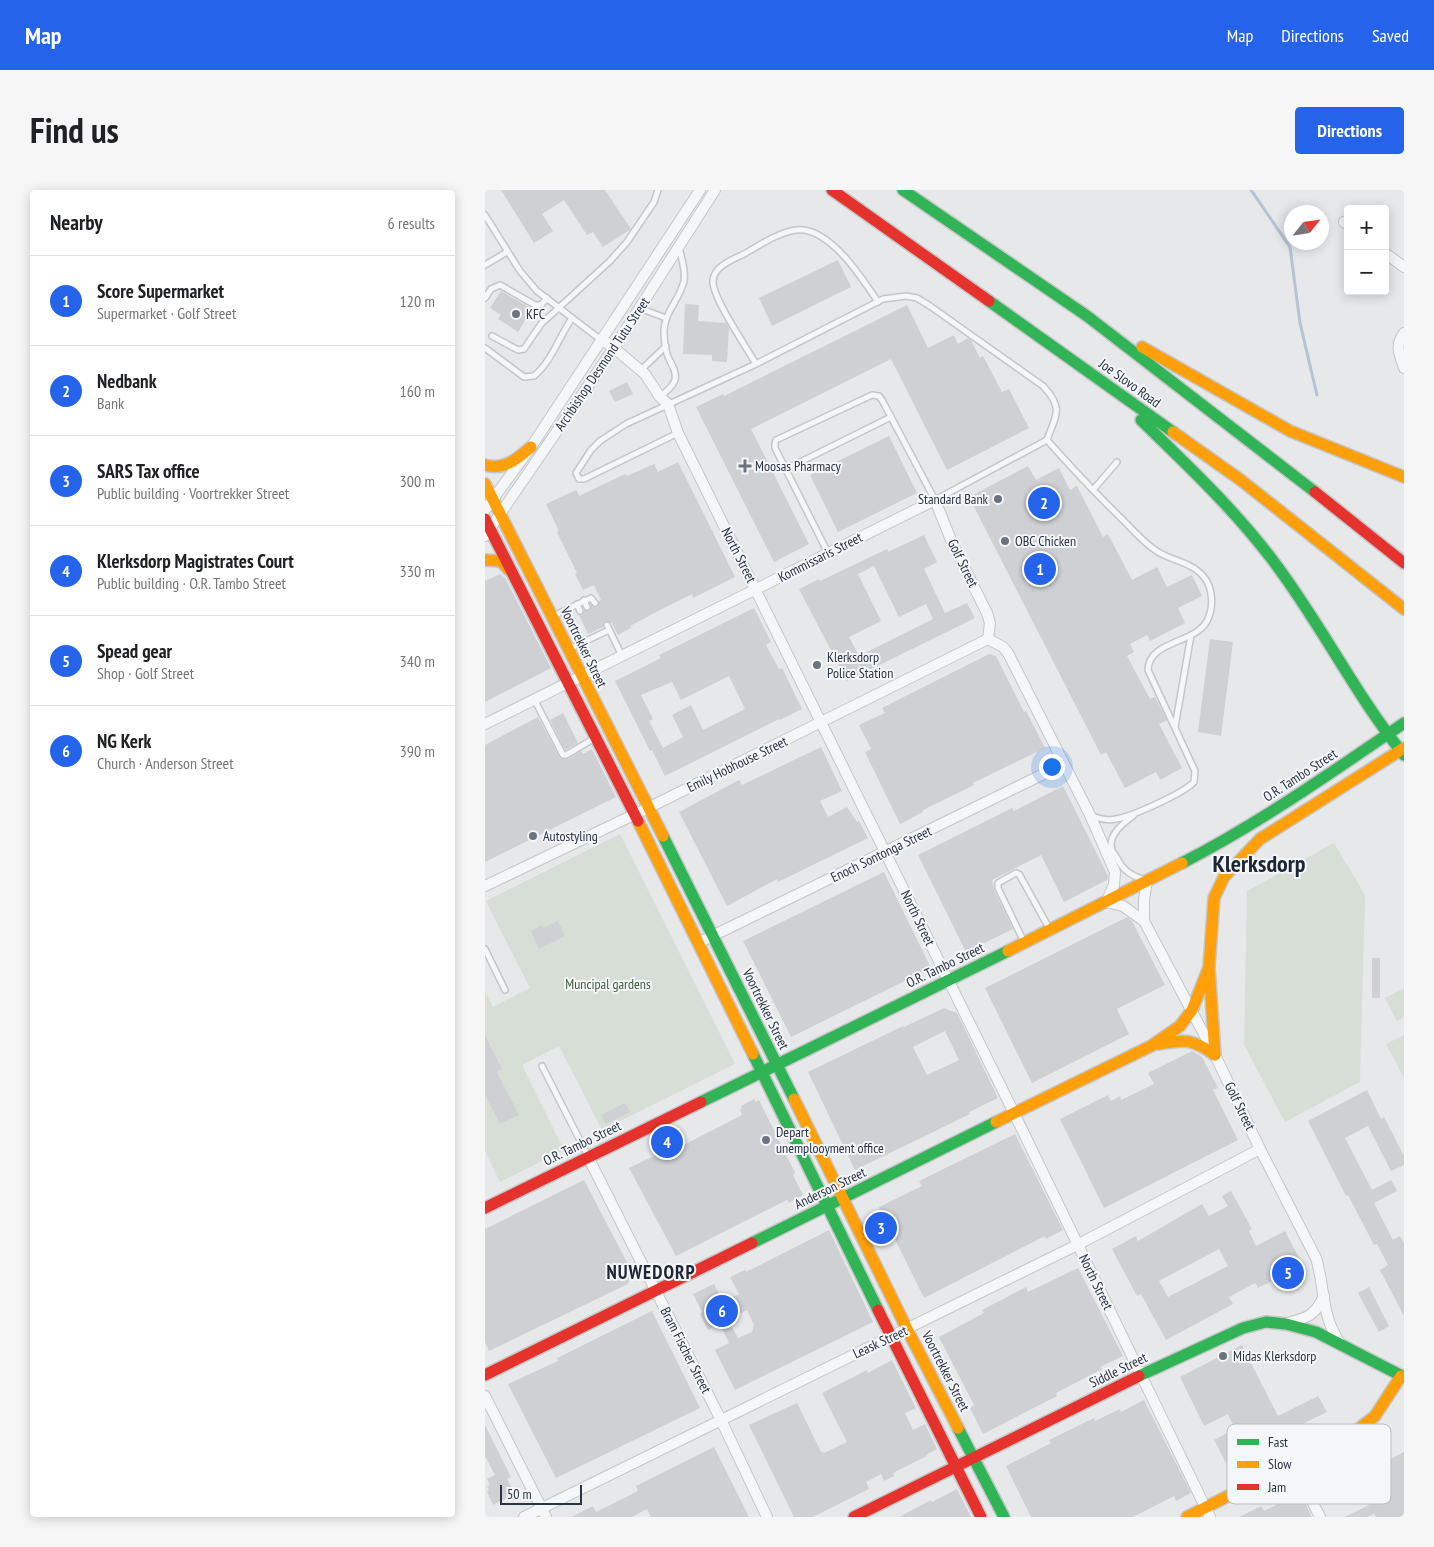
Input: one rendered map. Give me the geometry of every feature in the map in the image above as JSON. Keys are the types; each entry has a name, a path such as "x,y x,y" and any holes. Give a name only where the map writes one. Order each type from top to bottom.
{"main road":[{"name":"Joe Slovo Road","path":"832,190 1242,481 1404,609"},
{"name":"Joe Slovo Road","path":"903,190 1087,316 1291,472 1404,563"},
{"path":"1087,316 1290,431 1404,477"},
{"path":"1095,376 1228,506 1271,558 1313,618 1387,734 1402,752 1260,840 1224,877 1213,898 1209,967 1215,1055"},
{"path":"485,465 491,467 508,465 531,447"},
{"name":"Voortrekker Street","path":"485,484 714,937 907,1329 1004,1517"},
{"path":"487,528 569,683 635,814 763,1071 890,1336 981,1517"},
{"path":"485,560 501,561 511,572"},
{"name":"O.R. Tambo Street","path":"485,1208 1147,881 1234,835 1334,771 1404,723"},
{"name":"Anderson Street","path":"485,1375 1151,1046 1179,1026 1192,1010 1209,967"},
{"path":"1151,1046 1184,1039 1196,1041 1215,1055"},
{"name":"Siddle Street","path":"854,1517 1141,1375 1243,1328 1266,1322 1286,1324 1316,1332 1339,1342 1403,1377"},
{"path":"1365,1424 1375,1416 1403,1377"},
{"path":"1187,1517 1208,1512 1227,1501"}],"street":[{"name":"Archbishop Desmond Tutu Street","path":"485,510 531,447 700,190"},
{"name":"Archbishop Desmond Tutu Street","path":"487,528 501,514 614,348 715,190"},
{"path":"1389,256 1404,267"},
{"path":"1403,361 1398,346 1399,340 1404,333"},
{"name":"North Street","path":"602,340 641,370 664,400 678,433 886,852 1208,1512"},
{"name":"Kommissaris Street","path":"485,724 935,500"},
{"name":"Golf Street","path":"935,500 953,545 987,613 990,623 987,639"},
{"path":"987,639 1003,647 1008,654 1064,764 1115,872 1114,885 1106,902"},
{"name":"Emily Hobhouse Street","path":"485,886 648,808 987,639"},
{"name":"Enoch Sontonga Street","path":"698,943 714,937 1064,764"},
{"name":"Golf Street","path":"1147,881 1143,899 1144,921 1215,1055 1260,1149 1316,1258 1330,1324 1339,1342"},
{"name":"Golf Street","path":"1106,902 1123,906 1144,921"},
{"name":"Leask Street","path":"524,1517 544,1513 721,1420 1077,1245 1260,1149"},
{"name":"Bram Fischer Street","path":"588,1157 721,1420 767,1517"},
{"path":"1286,1324 1305,1318 1318,1309 1324,1296"},
{"path":"485,1396 544,1513"},
{"path":"1313,1504 1320,1517"}],"lane":[{"path":"492,336 520,351 525,347 541,324 627,242 654,202 658,190"},
{"path":"485,216 519,271 537,290 602,340"},
{"path":"756,364 730,321 714,288 713,281 717,272 724,265 773,237 795,230 814,232 848,259 879,302"},
{"path":"664,400 675,379 674,368 666,346 664,330 666,318 684,282 679,246"},
{"path":"485,265 507,252"},
{"path":"485,298 491,289 500,285 535,305 541,305 547,298"},
{"path":"678,433 584,479 577,477 576,473 591,450 600,441 664,400 756,364 879,302 895,297 907,296 917,298 1043,386 1051,395 1058,409 1047,440 1093,490 1156,551 1191,565 1203,576 1211,590 1207,621 1191,635 1157,652 1149,660 1148,665 1148,670 1195,770 1194,782 1186,789 1118,819 1101,820 1089,815"},
{"path":"639,308 666,318"},
{"path":"485,348 524,377 534,376 555,349 572,318"},
{"path":"641,370 666,346"},
{"name":"Golf Street","path":"828,553 775,448 776,440 872,395 879,396 935,500"},
{"path":"786,470 891,417"},
{"name":"Kommissaris Street","path":"935,500 1047,440"},
{"path":"1093,490 1117,462"},
{"path":"552,616 584,600 592,598 595,603"},
{"path":"584,600 587,607"},
{"path":"577,604 580,611"},
{"path":"569,650 608,627 622,656"},
{"path":"1175,727 1191,635"},
{"path":"534,699 563,755 574,751 596,737"},
{"path":"1139,811 1123,822 1117,830 1111,849 1122,867 1131,875 1147,881"},
{"path":"1024,942 997,885 1016,872 1019,874 1050,930"},
{"path":"485,950 505,990"},
{"path":"542,1066 588,1157"}],"green space":[{"name":"Muncipal gardens","path":"620,834 735,1064 602,1130 559,1046 522,1065 564,1150 500,1182 485,1151 485,992 493,1007 530,988 486,901"},
{"path":"1334,843 1365,895 1360,1082 1285,1122 1244,1045 1247,891"},
{"path":"1404,988 1404,1017 1397,1021 1385,998"},
{"path":"1404,1035 1404,1078 1386,1044"}],"building":[{"path":"501,190 605,190 631,229 603,247 593,232 587,235 564,200 542,214 553,231 534,243"},
{"path":"838,260 851,287 772,326 759,298"},
{"path":"501,291 532,309 518,332 498,319 501,315 490,308"},
{"path":"685,304 699,305 698,321 726,323 729,328 727,362 712,361 712,355 683,354"},
{"path":"907,305 928,348 954,335 958,344 968,338 971,340 980,358 983,356 1002,392 1009,389 1029,428 947,470 891,359 751,429 809,544 774,562 696,407 723,394 724,396"},
{"path":"627,382 633,394 615,402 609,391"},
{"path":"889,436 917,493 838,532 810,475"},
{"path":"678,462 735,577 693,598 692,594 630,626 631,628 618,635 612,623 607,621 603,623 603,627 588,634 579,615 583,614 584,610 590,610 591,605 597,607 601,600 594,585 583,590 546,504 576,490 579,496 625,474 627,476 654,464 658,472"},
{"path":"1028,466 1036,480 1059,468 1070,490 1077,486 1103,537 1108,534 1132,580 1157,567 1167,587 1192,575 1202,596 1178,608 1185,623 1150,641 1147,635 1130,644 1134,652 1127,656 1150,699 1155,697 1167,720 1159,724 1182,768 1160,780 1156,772 1125,788 1106,752 1101,755 969,497"},
{"path":"924,535 937,562 924,569 945,613 967,603 975,618 847,681 799,589 887,549 888,552","holes":["874,566 899,617 926,604 933,619 859,656 849,637 881,621 858,574"]},
{"path":"500,574 505,578 551,668 485,702 485,581"},
{"path":"754,608 771,642 766,645 779,669 782,668 802,709 665,776 652,750 650,751 615,681 661,658 659,655","holes":["729,676 745,709 703,730 691,705 672,715 683,737 663,748 649,721 653,719 641,695 672,682 681,700"]},
{"path":"1210,639 1233,642 1221,736 1198,732"},
{"path":"989,654 996,656 1024,712 1026,711 1045,748 973,783 974,785 923,810 923,812 900,824 865,752 871,749 859,725 885,713 882,708"},
{"path":"563,713 578,743 565,750 550,720"},
{"path":"538,717 560,758 568,759 581,751 583,754 592,749 616,797 485,862 485,745"},
{"path":"821,747 842,791 820,801 828,817 847,807 857,822 859,821 868,838 778,882 777,879 727,906 679,812 739,780 742,785"},
{"path":"1063,786 1108,876 1107,880 1064,902 1041,855 992,880 994,890 1013,929 966,952 918,855 1012,808 1014,811"},
{"path":"884,872 931,968 791,1037 743,941"},
{"path":"1127,917 1132,921 1165,985 1117,1009 1129,1034 1032,1083 985,988"},
{"path":"558,921 565,936 539,949 531,931 542,925 543,928"},
{"path":"1372,958 1380,958 1380,998 1372,998"},
{"path":"944,1008 957,1013 998,1098 969,1112 970,1114 855,1170 808,1072","holes":["945,1031 959,1060 927,1075 913,1047"]},
{"path":"485,1035 502,1069 497,1072 519,1115 500,1124 485,1095"},
{"path":"1192,1051 1202,1057 1218,1088 1213,1090 1238,1140 1104,1208 1060,1119 1108,1095 1111,1101 1120,1096 1121,1100 1154,1084 1148,1073"},
{"path":"1367,1090 1381,1119 1384,1117 1404,1156 1404,1165 1391,1171 1368,1126 1345,1138 1372,1190 1391,1180 1397,1191 1374,1203 1393,1240 1400,1236 1404,1243 1404,1316 1380,1270 1388,1265 1377,1244 1374,1245 1348,1195 1346,1196 1308,1121"},
{"path":"754,1099 755,1102 759,1100 795,1173 793,1175 803,1195 789,1203 787,1200 676,1256 629,1168 658,1154 660,1157 742,1115 741,1106"},
{"path":"625,1103 630,1112 606,1124 601,1115"},
{"path":"1015,1134 1063,1230 1046,1239 1045,1236 924,1298 879,1207 922,1186 919,1181"},
{"path":"584,1180 632,1272 628,1284 489,1351 485,1342 485,1229"},
{"path":"1231,1191 1252,1229 1249,1231 1256,1246 1285,1231 1306,1271 1282,1283 1279,1277 1258,1288 1255,1283 1229,1297 1233,1304 1166,1340 1141,1294 1137,1296 1112,1249 1136,1236 1138,1241 1202,1204 1209,1216 1228,1206 1222,1196","holes":["1219,1249 1228,1266 1168,1297 1159,1281"]},
{"path":"829,1230 873,1322 735,1390 715,1350 729,1343 720,1324 708,1330 693,1294 714,1284 723,1302 739,1294 730,1277 745,1270 746,1272","holes":["747,1310 754,1325 752,1332 738,1338 728,1319"]},
{"path":"1078,1268 1123,1356 1056,1393 1057,1396 983,1434 970,1408 974,1405 939,1337 984,1313 982,1310 1026,1287 1028,1292"},
{"path":"1369,1287 1389,1326 1379,1332 1358,1293"},
{"path":"652,1311 700,1408 556,1478 508,1384 558,1361 557,1358"},
{"path":"1242,1345 1278,1416 1318,1396 1327,1412 1302,1424 1233,1424 1228,1414 1204,1426 1180,1377"},
{"path":"892,1360 916,1408 905,1413 913,1430 925,1424 937,1449 893,1473 894,1476 884,1481 881,1474 866,1482 869,1489 813,1517 794,1517 749,1425 797,1403 821,1452 824,1453 847,1442 822,1393 867,1370 868,1373"},
{"path":"1144,1400 1191,1493 1176,1501 1174,1496 1133,1517 1031,1517 1006,1466 1051,1443 1049,1440 1094,1418 1095,1421 1120,1409 1121,1412"},
{"path":"485,1425 511,1477 507,1479 515,1494 493,1505 487,1492 489,1490 487,1486 490,1485 487,1479 495,1475 485,1456"},
{"path":"1227,1433 1227,1463 1226,1463 1214,1440"},
{"path":"714,1447 749,1517 651,1517 647,1509 632,1517 571,1517 593,1506 596,1512 638,1491 636,1486"},
{"path":"1404,1452 1404,1517 1376,1517 1374,1514 1367,1517 1345,1517 1368,1504 1391,1504 1391,1459"},
{"path":"957,1489 971,1517 899,1517 931,1500 932,1502"},
{"path":"1278,1504 1306,1504 1312,1517 1239,1517 1261,1506 1264,1511"}],"waterway":[{"path":"1251,190 1290,247 1300,323 1317,395"}],"traffic: fast":[{"path":"903,190 1087,316 1315,492"},
{"path":"989,301 1173,432"},
{"path":"1141,420 1225,504 1271,558 1305,606 1369,707 1404,755"},
{"path":"1182,863 1268,814 1404,723"},
{"path":"663,836 794,1099"},
{"path":"701,1102 1008,951"},
{"path":"753,1054 878,1310"},
{"path":"752,1243 996,1122"},
{"path":"1139,1376 1243,1328 1266,1322 1286,1324 1316,1332 1404,1377"},
{"path":"958,1428 1004,1517"}],"traffic: slow":[{"path":"1142,347 1290,431 1404,477"},
{"path":"1173,432 1242,481 1404,609"},
{"path":"485,465 498,466 510,463 531,447"},
{"path":"485,484 663,836"},
{"path":"485,560 501,561 509,570"},
{"path":"1215,1055 1209,967 1214,898 1224,877 1260,839 1404,748"},
{"path":"638,821 753,1054"},
{"path":"1008,951 1182,863"},
{"path":"996,1122 1151,1046 1180,1026 1192,1010 1209,967"},
{"path":"1159,1044 1176,1041 1189,1042 1201,1046 1215,1055"},
{"path":"794,1099 958,1428"},
{"path":"1365,1424 1375,1416 1401,1376"},
{"path":"1187,1517 1227,1497"}],"traffic: jam":[{"path":"832,190 989,301"},
{"path":"1315,492 1404,563"},
{"path":"485,519 638,821"},
{"path":"485,1208 701,1102"},
{"path":"485,1375 752,1243"},
{"path":"878,1310 981,1517"},
{"path":"854,1517 1139,1376"}],"place":[{"name":"KFC","path":"516,314"},
{"name":"Moosas Pharmacy","path":"745,466"},
{"name":"Standard Bank","path":"998,499"},
{"name":"Nedbank","path":"1044,503"},
{"name":"OBC Chicken","path":"1005,541"},
{"name":"Score Supermarket","path":"1040,569"},
{"name":"Klerksdorp Police Station","path":"817,665"},
{"name":"Autostyling","path":"533,836"},
{"name":"Depart unemplooyment office","path":"766,1140"},
{"name":"Klerksdorp Magistrates Court","path":"667,1142"},
{"name":"SARS Tax office","path":"881,1228"},
{"name":"Spead gear","path":"1288,1273"},
{"name":"NG Kerk","path":"722,1311"},
{"name":"Midas Klerksdorp","path":"1223,1356"}],"district":[{"name":"Klerksdorp","path":"1259,863"},
{"name":"NUWEDORP","path":"651,1272"}]}
